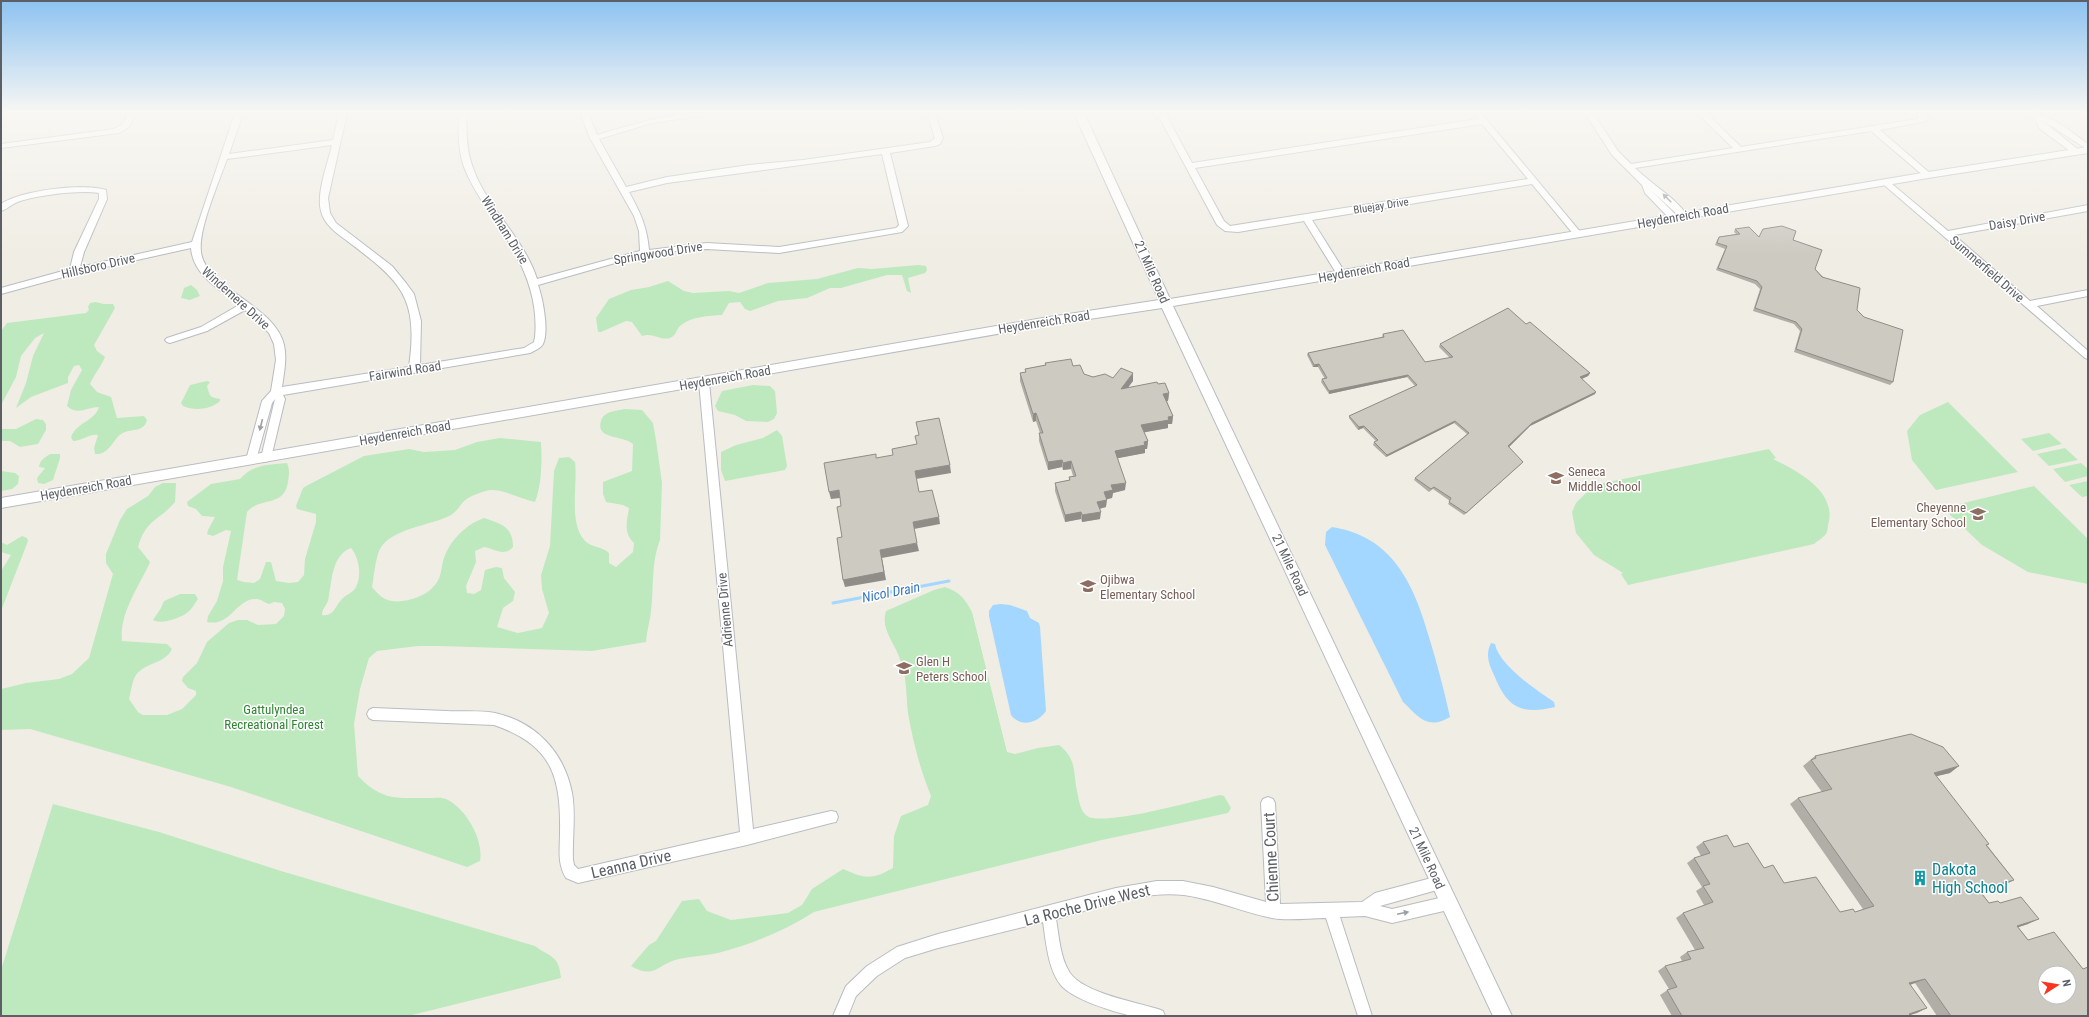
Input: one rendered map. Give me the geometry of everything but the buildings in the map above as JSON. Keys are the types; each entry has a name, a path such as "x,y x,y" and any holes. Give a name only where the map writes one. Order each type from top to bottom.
{"street":[{"name":"Windemere Drive","path":"223,160 196,244 198,262 204,272 268,326 279,344 281,360 276,392 267,401 251,460"},
{"path":"332,160 324,198 326,215 337,229 387,266 405,288 412,304 416,322 417,342 414,370"},
{"name":"Windham Drive","path":"468,160 472,176 523,256 535,283 539,305 540,335 539,342 534,348"},
{"path":"607,160 625,190 641,223 645,253"},
{"path":"625,190 668,180 814,160"},
{"name":"Springwood Drive","path":"535,283 612,260 645,253 707,246 775,250 893,232 902,228 903,221 887,160"},
{"name":"21 Mile Road","path":"1101,160 1448,903 1503,1016"},
{"path":"1187,160 1190,166 1226,160"},
{"path":"1517,160 1578,234"},
{"path":"1622,160 1646,184 1648,191 1679,217"},
{"path":"1628,167 1668,160"},
{"path":"1911,160 1928,175"},
{"name":"Heydenreich Road","path":"1,503 1043,322 1167,304 2019,160"},
{"name":"Bluejay Drive","path":"1190,166 1220,223 1228,229 1238,229 1534,181"},
{"name":"Summerfield Drive","path":"1886,182 2088,356"},
{"path":"5,206 34,196 88,189 101,190 103,192 103,199 79,252 74,271"},
{"name":"Daisy Drive","path":"1946,234 2088,208"},
{"path":"1306,218 1341,274"},
{"name":"Hillsboro Drive","path":"1,291 74,271 196,244"},
{"path":"2028,305 2088,294"},
{"path":"170,340 200,331 245,306"},
{"name":"Fairwind Road","path":"276,392 527,351 534,348"},
{"name":"Adrienne Drive","path":"704,382 747,838"},
{"name":"Windemere Drive","path":"266,458 280,399 276,392"},
{"name":"Leanna Drive","path":"373,714 494,719 511,724 538,741 552,756 565,787 568,816 566,862 571,873 578,876 747,838 831,817"},
{"name":"Chienne Court","path":"1268,803 1274,911"},
{"name":"La Roche Drive West","path":"1365,909 1375,900 1439,883"},
{"name":"La Roche Drive West","path":"840,1016 851,991 872,971 902,952 938,941 1048,914 1116,895 1158,888 1183,888 1213,894 1274,911 1331,911 1365,909 1392,916 1448,903"},
{"path":"1331,911 1365,1016"},
{"path":"1048,914 1060,966 1065,979 1072,987 1088,995 1158,1016"}],"green space":[{"path":"918,265 926,266 927,270 925,273 908,278 911,293 907,291 902,275 887,275 841,288 830,288 807,298 778,301 750,311 745,309 740,302 729,303 722,315 700,317 689,320 680,326 674,336 666,339 650,335 642,336 632,322 626,321 598,332 596,318 609,299 631,290 649,287 668,281 684,291 693,293 729,291 739,293 768,283 817,279 858,268 872,269"},
{"path":"191,285 197,290 200,296 190,300 181,298 184,288"},
{"path":"95,302 113,304 115,308 94,345 97,351 105,357 90,384 97,392 111,397 117,418 144,416 147,420 140,429 121,434 107,450 100,454 95,454 94,448 98,435 92,435 73,441 71,437 77,428 97,412 99,407 79,411 71,409 67,406 71,390 82,370 79,365 74,366 68,377 68,383 31,397 16,408 26,383 33,356 44,333 35,338 21,356 16,377 1,405 1,331 7,323 86,313 89,310 88,307 90,303"},
{"path":"207,381 210,382 207,386 210,394 212,397 220,399 220,401 212,406 202,409 192,409 183,406 181,403 190,385"},
{"path":"753,385 770,386 775,391 777,413 774,419 768,422 746,421 735,415 718,411 715,406 722,391"},
{"path":"1948,402 2018,472 1936,490 1912,460 1907,431 1920,415"},
{"name":"Gattulyndea Recreational Forest","path":"625,409 642,410 653,423 662,483 660,540 655,557 651,611 646,642 592,651 418,646 377,651 369,658 360,689 354,724 358,776 382,794 398,798 442,798 453,803 467,817 472,826 479,844 481,853 480,861 467,867 231,787 30,729 1,730 1,689 26,683 59,679 72,674 89,658 113,574 106,563 106,554 120,520 127,509 148,496 155,487 163,483 176,483 175,502 149,525 141,538 138,547 150,562 131,600 122,631 122,641 167,644 172,649 165,658 140,671 135,677 129,699 138,712 143,715 167,715 182,709 196,695 196,691 188,688 182,681 183,677 197,663 207,642 229,623 238,620 247,620 258,625 276,624 284,616 285,609 282,603 274,602 269,604 257,599 244,602 222,620 207,622 208,616 217,601 223,581 223,567 231,531 226,530 213,536 207,534 215,517 202,516 196,509 188,506 187,502 211,484 240,479 250,470 261,466 287,463 289,470 288,482 286,490 277,499 259,504 247,512 237,580 254,583 260,579 266,562 271,562 276,581 289,583 298,582 304,575 305,559 316,522 316,514 297,509 296,506 303,488 308,485 364,456 409,449 424,452 455,450 477,442 500,438 541,442 540,480 535,502 500,491 484,491 463,502 451,515 443,519 401,532 384,543 379,551 372,587 383,598 392,601 409,600 430,590 438,580 443,561 454,540 464,529 484,518 496,522 509,531 513,547 506,552 499,552 484,547 475,551 476,562 466,586 467,593 474,594 481,590 485,570 496,567 502,568 504,578 515,592 513,601 503,608 497,627 518,633 542,628 549,613 542,589 541,575 550,546 554,471 559,458 569,457 575,462 575,514 580,533 585,541 609,553 609,563 616,567 633,552 634,543 627,531 629,508 623,505 606,502 603,494 603,482 632,471 633,444 629,441 606,434 600,427 601,421 605,415","holes":["351,548 354,552 359,567 359,578 356,587 342,599 332,613 322,615 323,609 328,601 336,563 344,552"]},
{"path":"36,419 43,420 46,424 46,430 38,444 20,447 10,441 1,441 1,429 16,429"},
{"path":"777,430 782,436 787,466 785,470 725,481 721,470 721,452 736,445 763,438"},
{"path":"2049,433 2062,444 2033,451 2021,439"},
{"path":"2065,448 2078,460 2049,466 2037,454"},
{"path":"1769,449 1776,458 1773,459 1804,476 1822,493 1827,502 1830,513 1827,532 1814,544 1628,585 1621,574 1623,573 1594,555 1576,533 1572,512 1576,503 1594,485"},
{"path":"50,454 60,454 53,480 44,484 38,483 37,478 45,468 39,467 40,463"},
{"path":"2081,463 2088,469 2088,476 2065,482 2053,469"},
{"path":"1,471 15,473 19,476 18,484 12,489 1,491"},
{"path":"2088,481 2088,496 2082,497 2069,485"},
{"path":"2034,486 2088,539 2088,584 2028,572 1982,545 1943,508"},
{"path":"22,536 27,538 28,541 1,611 1,571 11,555 1,552 1,542 7,545"},
{"path":"945,587 962,596 972,612 1007,752 1015,754 1038,748 1059,745 1065,750 1072,761 1080,805 1087,816 1096,818 1111,818 1130,816 1220,795 1224,796 1231,808 1228,813 1102,840 814,912 780,931 755,941 718,953 672,961 656,970 646,972 631,966 649,945 656,941 682,901 699,899 707,911 731,920 788,913 802,905 812,889 843,869 857,875 868,877 879,875 893,868 894,836 901,816 928,805 931,796 920,766 912,734 903,668 899,655 889,637 885,624 886,611 934,590"},
{"path":"180,594 195,594 198,599 189,611 181,616 161,622 153,620 164,601"},
{"path":"53,804 159,832 281,871 535,946 550,955 556,961 561,978 408,1016 1,1016 1,970"}],"water":[{"path":"1332,527 1353,532 1370,541 1385,552 1408,581 1423,617 1438,667 1450,717 1435,723 1429,722 1418,717 1403,702 1325,545 1326,532"},
{"path":"993,605 1010,605 1027,611 1030,618 1039,623 1046,711 1039,719 1034,721 1024,723 1020,722 1011,715 989,616 989,611"},
{"path":"1491,643 1495,644 1503,660 1519,676 1554,702 1555,707 1533,710 1524,709 1516,706 1504,695 1489,663 1488,652"}],"waterway":[{"name":"Nicol Drain","path":"833,603 949,581"}],"place":[{"name":"Seneca Middle School","path":"1556,478"},
{"name":"Cheyenne Elementary School","path":"1978,514"},
{"name":"Ojibwa Elementary School","path":"1088,586"},
{"name":"Glen H Peters School","path":"904,668"},
{"name":"Dakota High School","path":"1920,878"}]}
